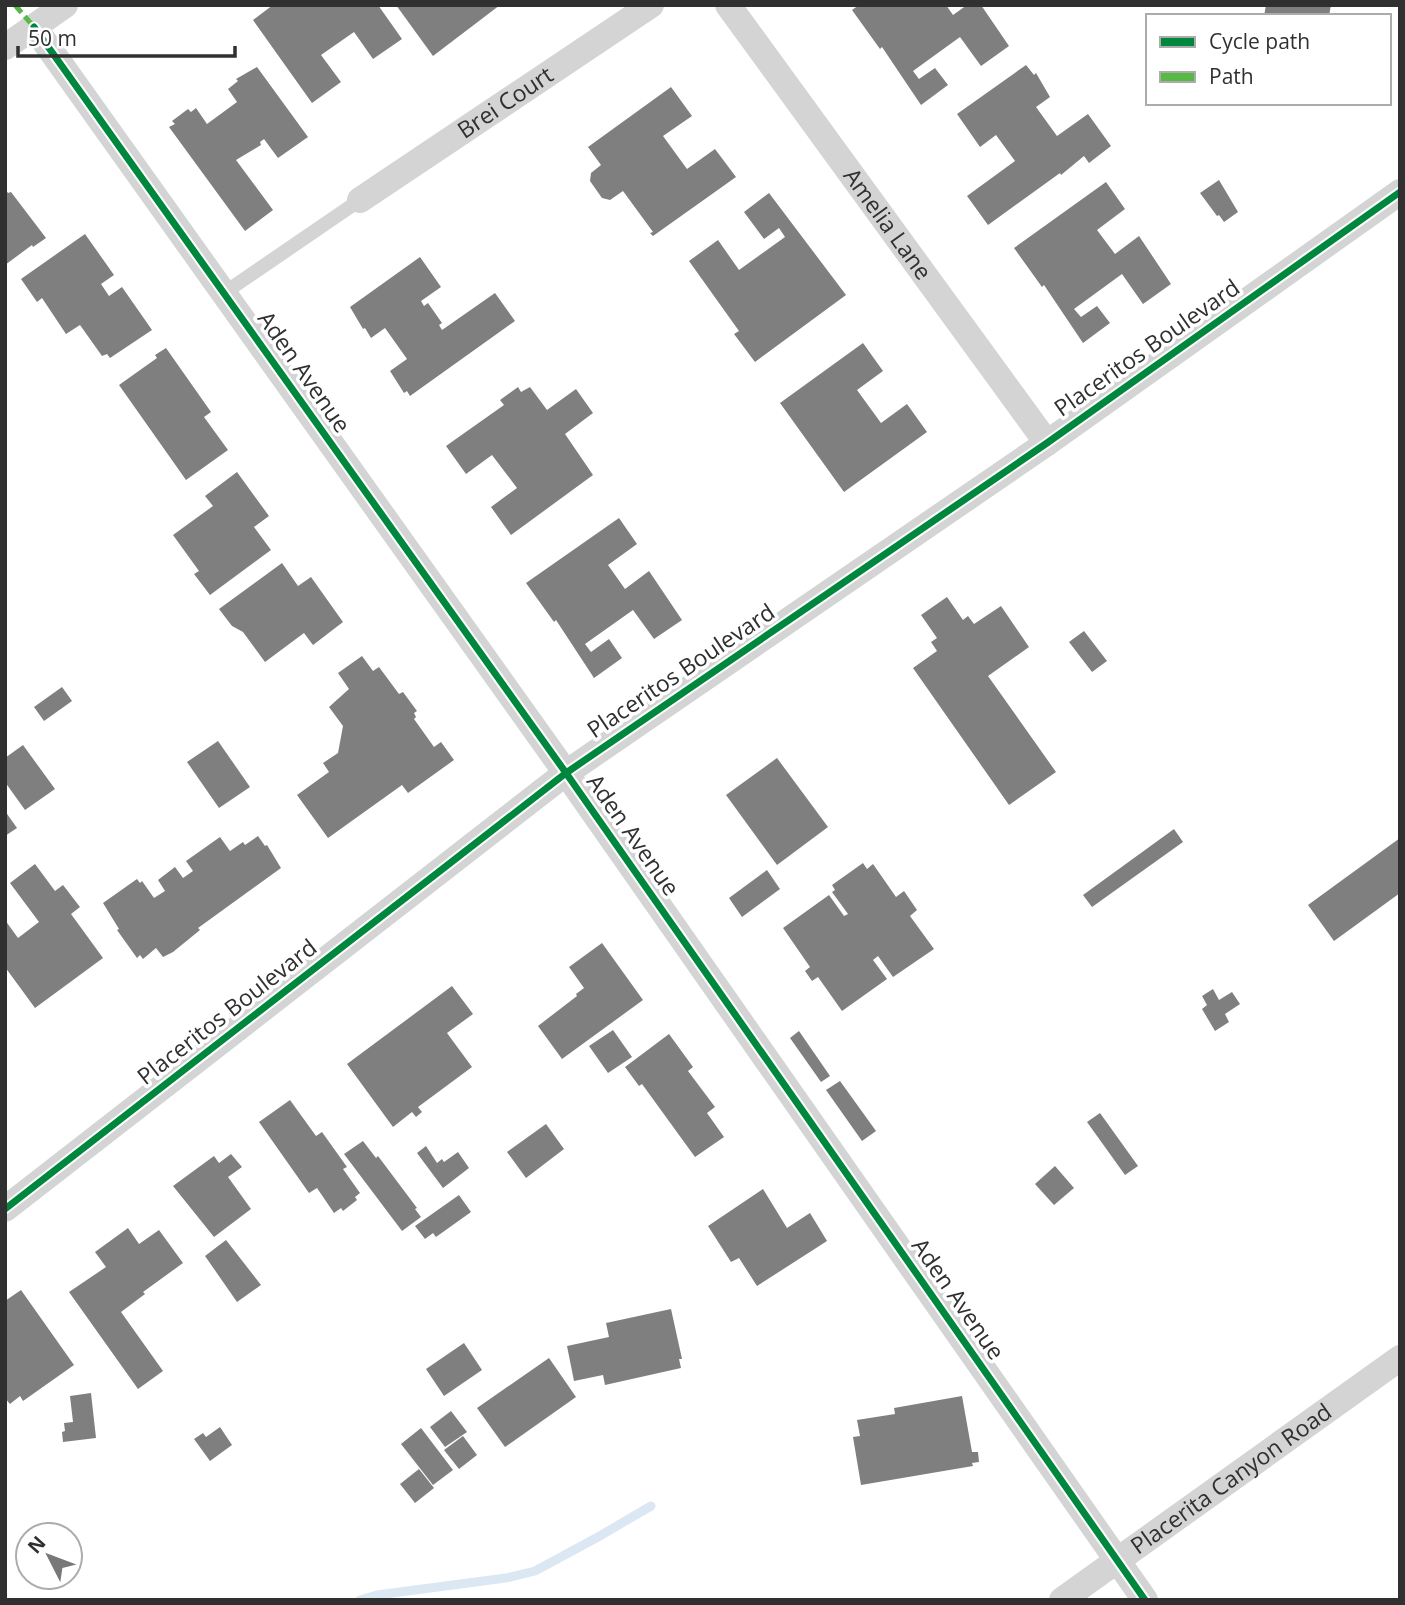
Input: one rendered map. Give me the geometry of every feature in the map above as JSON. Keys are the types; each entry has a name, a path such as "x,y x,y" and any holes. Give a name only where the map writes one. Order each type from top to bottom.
{"street":[{"path":"5,47 65,5"},
{"name":"Brei Court","path":"360,200 650,5"},
{"name":"Amelia Lane","path":"728,5 1047,443"},
{"name":"Aden Avenue","path":"34,27 566,773 1145,1600"},
{"name":"Placeritos Boulevard","path":"5,1209 566,773 1047,443 1400,192"},
{"name":"Placerita Canyon Road","path":"1062,1600 1400,1358"}],"lane":[{"path":"224,293 360,200"}],"building":[{"path":"273,5 378,5 402,39 373,59 354,32 321,55 341,82 312,103 253,20"},
{"path":"396,5 500,5 433,56"},
{"path":"859,5 946,5 953,15 967,5 981,5 1009,46 981,66 960,37 913,71 919,79 935,68 948,85 921,105 882,47 880,49 852,10"},
{"path":"1266,5 1331,5 1329,14 1264,14"},
{"path":"1026,65 1034,75 1036,73 1050,97 1036,107 1057,136 1088,114 1111,146 1089,163 1084,156 988,225 967,196 1015,161 996,135 980,147 957,114"},
{"path":"257,67 308,137 278,158 264,139 260,142 261,145 236,160 273,210 245,231 169,127 175,124 172,121 188,109 191,112 196,108 207,124 237,102 228,89 238,81 236,79"},
{"path":"671,87 692,116 663,136 687,169 715,149 736,177 653,236 650,233 653,232 623,191 610,200 602,198 590,181 591,173 601,165 588,147"},
{"path":"1219,180 1238,212 1224,222 1200,193"},
{"path":"1106,182 1125,209 1097,230 1115,254 1139,236 1171,284 1143,304 1122,274 1074,309 1081,317 1097,306 1110,323 1083,343 1044,285 1042,287 1014,248"},
{"path":"5,189 8,193 11,192 46,238 5,265"},
{"path":"769,193 846,295 755,362 734,334 739,331 689,261 718,240 739,270 785,237 779,228 764,239 744,212"},
{"path":"85,234 114,275 101,284 109,296 122,287 152,330 110,358 107,354 102,356 80,325 66,334 42,298 37,302 21,279"},
{"path":"420,257 441,287 421,301 424,306 428,303 442,323 439,325 442,330 495,293 515,321 410,396 407,391 404,393 390,371 407,359 385,328 371,338 350,307"},
{"path":"863,343 883,371 857,390 881,423 907,404 927,432 844,492 780,403"},
{"path":"166,348 211,412 204,417 228,450 186,480 119,385 157,358 155,355"},
{"path":"518,387 521,392 530,387 547,410 576,389 593,413 565,434 593,475 511,535 491,507 517,488 492,455 466,474 446,446 504,405 500,400"},
{"path":"237,472 269,516 254,527 271,550 210,595 194,574 199,571 173,535 213,506 205,496"},
{"path":"619,518 637,544 608,565 625,589 649,571 682,620 654,639 633,610 585,644 591,652 609,639 622,658 594,678 556,620 554,622 526,583"},
{"path":"282,563 298,586 311,577 343,622 313,645 304,633 265,662 243,632 232,626 219,609"},
{"path":"947,597 963,620 968,616 974,624 1001,606 1029,647 988,676 1056,772 1009,805 913,668 937,651 931,642 937,638 921,615"},
{"path":"1084,631 1107,661 1092,672 1069,642"},
{"path":"362,656 373,671 379,667 399,694 403,692 417,711 414,713 414,719 434,747 441,742 454,760 408,793 402,785 328,838 297,795 329,772 323,763 338,753 343,726 329,707 349,689 338,673"},
{"path":"62,687 72,701 44,721 34,707"},
{"path":"218,741 250,787 219,808 187,762"},
{"path":"23,745 55,789 25,810 5,782 5,758"},
{"path":"777,758 828,827 777,865 726,795"},
{"path":"5,811 17,828 5,836"},
{"path":"1174,829 1183,842 1092,907 1083,895"},
{"path":"258,836 281,868 198,928 200,930 173,952 163,957 156,948 143,959 140,955 137,958 117,930 119,929 103,903 137,879 140,883 142,881 154,898 165,891 158,880 175,867 183,878 193,871 186,861 220,837 230,851"},
{"path":"1400,838 1400,893 1334,941 1308,905"},
{"path":"863,863 867,869 873,864 896,897 904,891 917,910 910,916 934,949 893,977 878,956 873,960 887,979 842,1011 818,977 812,981 805,971 810,967 783,928 829,895 844,916 848,914 832,892 835,890 832,885"},
{"path":"35,864 55,891 63,885 80,907 71,914 103,958 35,1008 5,967 5,920 18,938 39,922 10,883"},
{"path":"767,870 780,889 742,917 729,898"},
{"path":"602,943 643,1000 562,1059 538,1026 584,988 569,967"},
{"path":"452,986 473,1014 447,1033 472,1067 418,1107 422,1112 416,1117 412,1112 393,1127 347,1064"},
{"path":"1213,989 1219,1000 1232,992 1240,1004 1225,1014 1229,1022 1215,1031 1202,1009 1207,1005 1202,996"},
{"path":"613,1030 632,1057 608,1073 589,1046"},
{"path":"799,1031 830,1076 821,1082 790,1038"},
{"path":"669,1034 693,1067 688,1071 715,1107 707,1113 724,1137 695,1157 642,1084 639,1086 625,1067"},
{"path":"840,1081 876,1131 862,1141 826,1090"},
{"path":"290,1100 316,1136 322,1132 347,1167 343,1169 360,1193 355,1197 357,1200 343,1211 341,1208 334,1213 317,1188 309,1193 259,1122"},
{"path":"1100,1113 1138,1166 1125,1175 1087,1122"},
{"path":"546,1124 564,1149 526,1178 507,1152"},
{"path":"363,1141 376,1158 378,1156 421,1217 402,1231 344,1154"},
{"path":"426,1146 437,1163 442,1159 444,1162 458,1152 469,1168 443,1188 417,1153"},
{"path":"231,1154 242,1167 228,1177 251,1209 214,1237 173,1186 214,1156 219,1163"},
{"path":"1055,1166 1074,1188 1054,1205 1035,1184"},
{"path":"763,1189 787,1228 810,1213 827,1241 757,1286 739,1258 731,1262 708,1226"},
{"path":"459,1195 471,1212 436,1237 433,1233 425,1239 415,1226"},
{"path":"128,1228 139,1244 159,1230 183,1263 121,1312 163,1371 138,1389 69,1292 106,1267 95,1252"},
{"path":"226,1240 261,1285 237,1302 205,1256"},
{"path":"21,1290 74,1365 23,1401 20,1396 10,1404 5,1398 5,1301"},
{"path":"671,1309 682,1359 679,1359 681,1368 605,1385 603,1375 574,1381 567,1346 609,1337 606,1323"},
{"path":"464,1343 482,1370 444,1396 426,1369"},
{"path":"549,1358 576,1397 505,1447 477,1408"},
{"path":"91,1393 96,1438 63,1442 64,1423 73,1422 70,1396"},
{"path":"962,1396 972,1452 978,1452 979,1462 972,1463 973,1466 861,1485 853,1437 860,1436 857,1420 895,1414 894,1408"},
{"path":"451,1411 467,1432 445,1447 430,1427"},
{"path":"220,1427 232,1445 210,1461 194,1439 203,1433 206,1437"},
{"path":"421,1428 453,1470 433,1485 401,1444"},
{"path":"463,1436 477,1455 459,1469 444,1450"},
{"path":"419,1469 434,1488 415,1503 400,1484"}],"waterway":[{"path":"360,1600 377,1595 506,1578 535,1571 651,1506"}],"marked path":[{"path":"15,5 34,27"}],"cycle path":[{"path":"34,27 566,773 1145,1600"},
{"path":"5,1209 566,773 1047,443 1400,192"}]}
